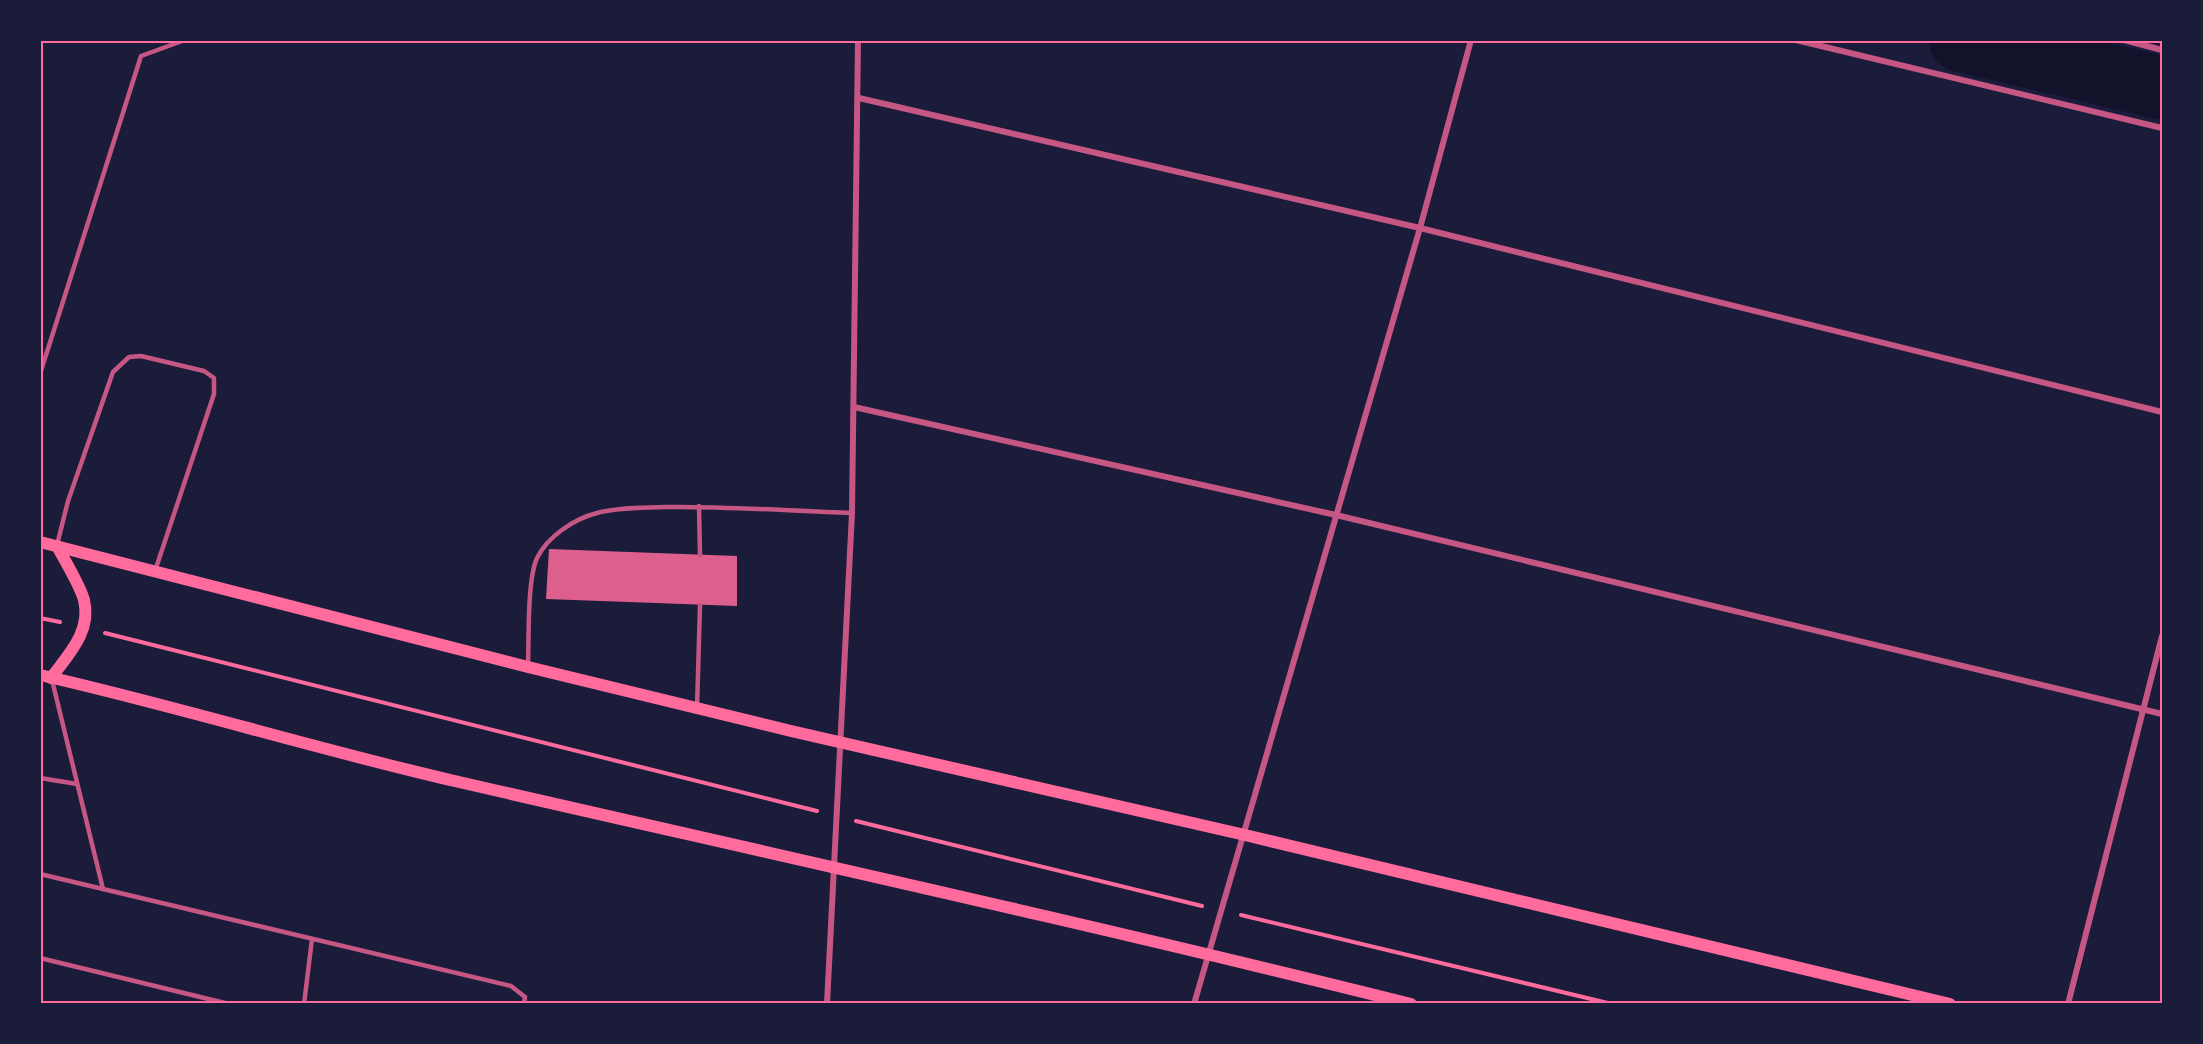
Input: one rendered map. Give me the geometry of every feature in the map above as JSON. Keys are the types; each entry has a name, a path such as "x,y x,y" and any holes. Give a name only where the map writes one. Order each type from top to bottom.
{"main road":[{"path":"40,542 697,708 1245,835 1950,1004"},
{"path":"57,546 84,600 84,628 76,645 46,677 456,781 1210,953 1411,1004"}],"street":[{"path":"827,1004 852,513 858,40"},
{"path":"1194,1004 1420,228 1471,40"},
{"path":"1796,40 2163,128"},
{"path":"2124,40 2163,50"},
{"path":"859,98 1420,228 2163,412"},
{"path":"854,406 1336,514 2163,714"},
{"path":"2068,1004 2163,636"}],"lane":[{"path":"40,374 141,56 184,40"},
{"path":"57,546 68,501 113,372 129,357 141,356 204,371 214,378 214,394 155,571"},
{"path":"528,667 532,583 536,560 546,542 570,524 596,513 627,508 699,506 852,513"},
{"path":"699,506 700,555"},
{"path":"697,708 700,605"},
{"path":"46,677 77,784 103,889"},
{"path":"40,778 77,784"},
{"path":"40,874 511,986 525,997 524,1004"},
{"path":"304,1004 312,939"},
{"path":"40,958 229,1004"}],"building":[{"path":"549,549 737,556 737,606 546,599"}],"waterway":[{"path":"1960,40 2162,88"}]}
